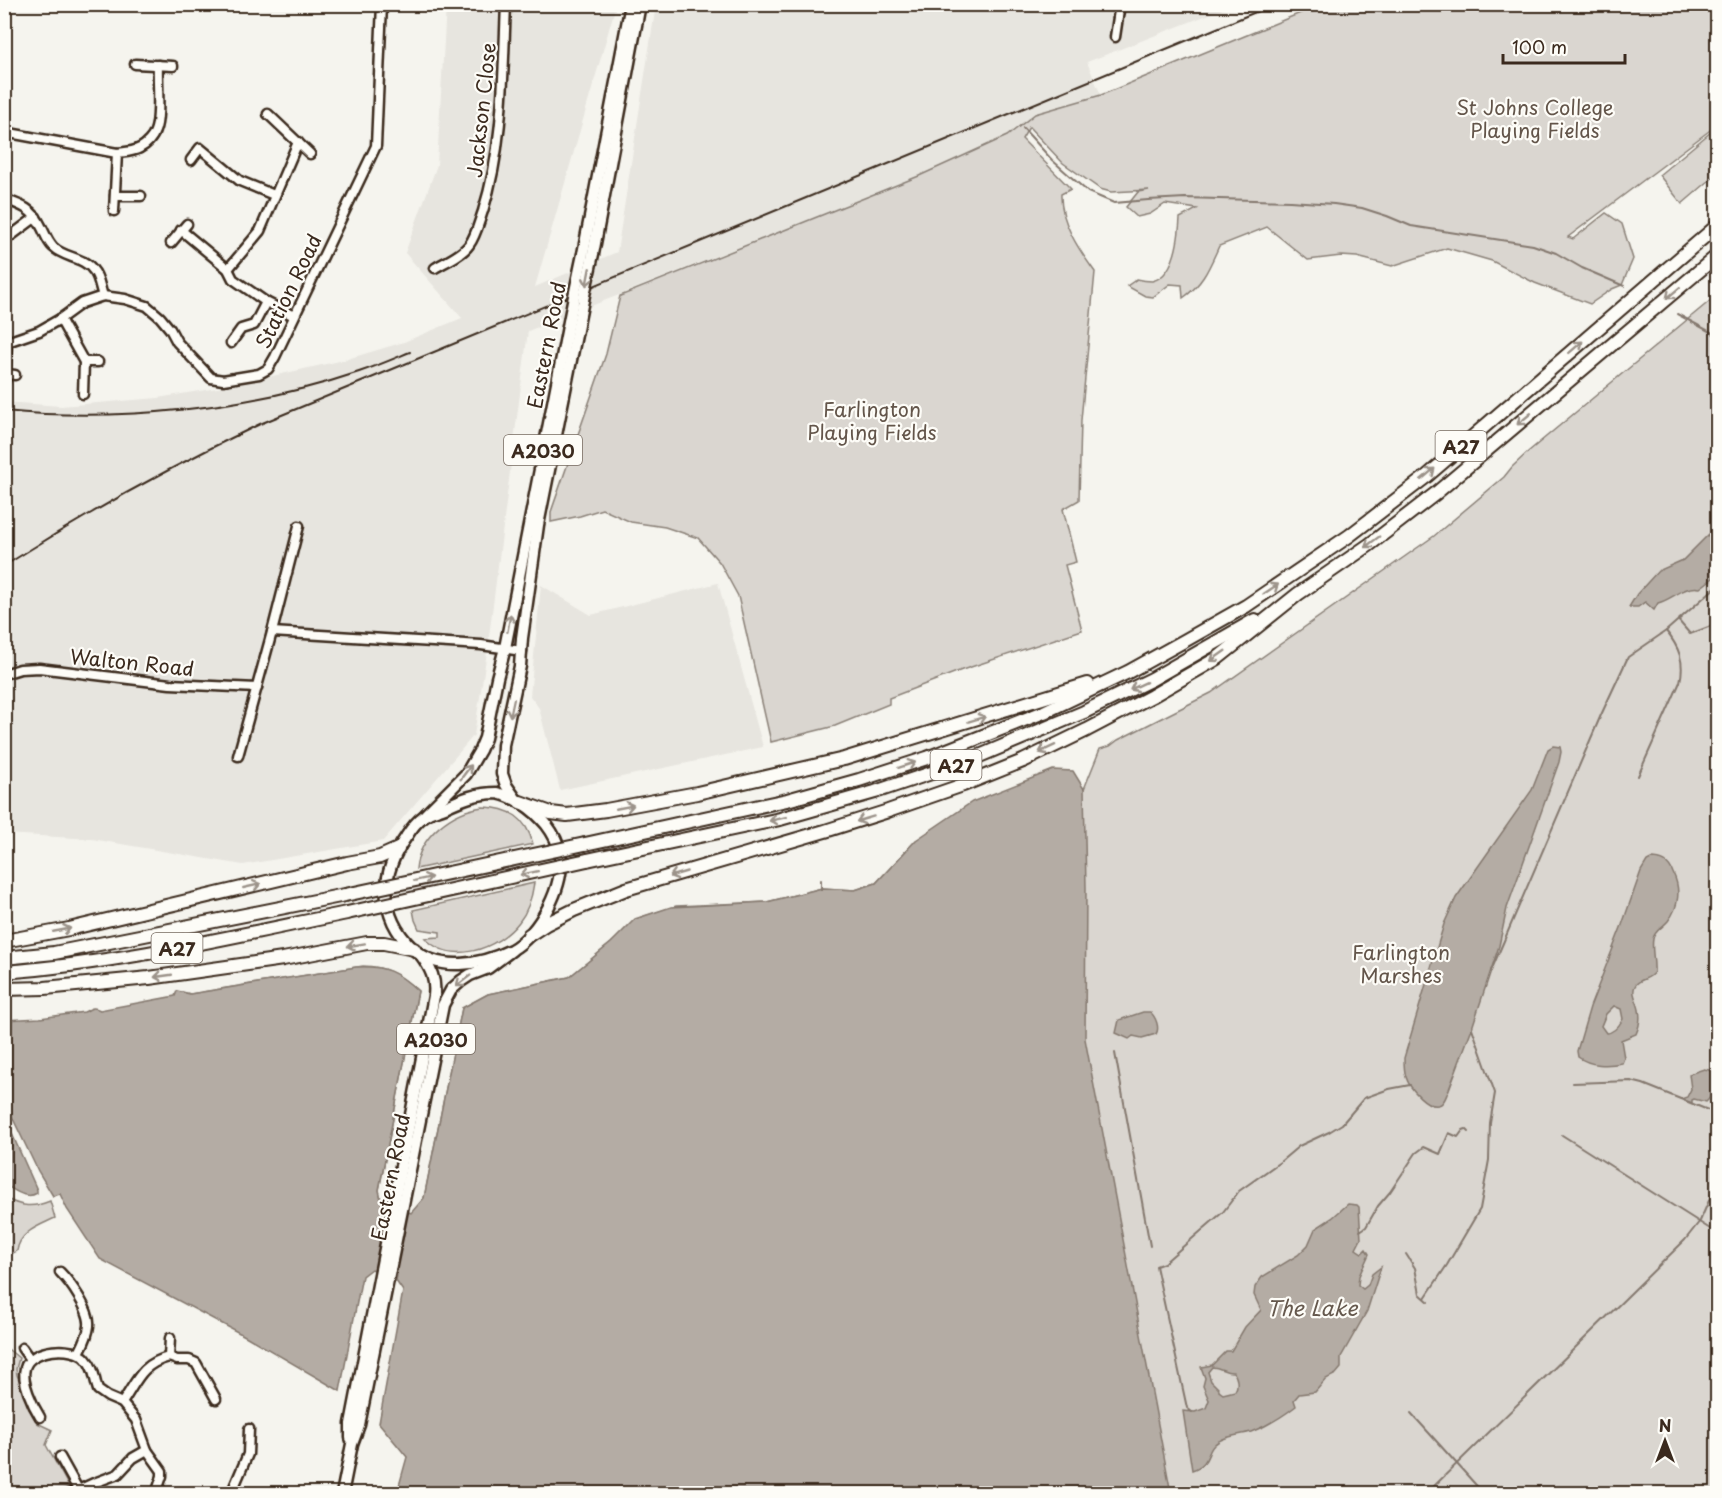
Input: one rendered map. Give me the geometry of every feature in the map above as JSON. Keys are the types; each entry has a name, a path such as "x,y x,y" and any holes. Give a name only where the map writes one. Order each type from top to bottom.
{"highway":[{"name":"A27","path":"4,958 54,953 345,895 787,800 927,758 1044,712 1128,672 1246,606 1349,536 1426,476 1718,225"},
{"name":"A27","path":"4,972 56,968 165,950 780,819 875,792 970,760 1084,712 1152,679 1298,594 1369,545 1435,494 1718,255"},
{"path":"529,935 568,912 626,889 888,811 1023,761 1152,696 1218,658 1298,594"},
{"path":"518,800 551,813 567,815 697,793 844,759 1128,672"},
{"path":"4,941 69,929 380,857 398,849"},
{"path":"4,989 45,988 149,978 283,959 376,942 416,951"}],"main road":[{"name":"Eastern Road","path":"588,254 631,4"},
{"name":"Eastern Road","path":"426,814 466,774 485,738 640,4"},
{"name":"Eastern Road","path":"518,800 506,785 501,768 502,758 520,666 534,545 578,300"},
{"path":"481,794 497,794 518,800 538,814 553,833 558,844 561,859 559,876 544,916 529,935 512,950 475,963 458,965 438,961 416,951 394,924 387,901 386,883 392,859 398,849 426,814 464,798 481,794"},
{"name":"Eastern Road","path":"342,1494 352,1444 351,1424 445,1000 461,981 488,968 512,950"},
{"name":"Eastern Road","path":"408,1161 435,989 433,975 416,951"}],"street":[{"name":"Station Road","path":"103,296 125,299 147,306 160,317 177,342 211,378 223,380 259,374 268,369 376,146 382,4"},
{"name":"Jackson Close","path":"435,268 467,248 476,232 490,189 502,95 506,4"},
{"path":"1114,37 1120,4"},
{"path":"135,64 173,66"},
{"path":"4,132 117,153 131,152 150,140 155,132 158,65"},
{"path":"268,114 310,154"},
{"path":"228,269 260,231 297,142"},
{"path":"191,160 200,148 240,180 274,195"},
{"path":"114,211 117,153"},
{"path":"115,196 141,196"},
{"path":"4,199 26,207 36,217 47,240 54,248 92,267 103,296 82,303 60,320 39,331 6,340 8,377"},
{"path":"4,240 36,217"},
{"path":"171,243 184,227 228,269 232,279 266,302 294,316"},
{"path":"231,343 241,329 254,325 266,302"},
{"path":"60,320 84,362 83,394"},
{"path":"84,362 98,362"},
{"path":"238,756 299,526"},
{"path":"272,633 522,651"},
{"name":"Walton Road","path":"4,674 20,669 39,669 170,684 256,688"},
{"path":"60,1272 72,1285 90,1322 86,1339 79,1353"},
{"path":"169,1357 170,1338"},
{"path":"22,1348 29,1359"},
{"path":"40,1417 34,1407 24,1377 25,1366 29,1359 51,1351 79,1353 88,1361 93,1370 98,1390 122,1402 139,1426 147,1450 159,1466 162,1476 158,1494"},
{"path":"122,1402 146,1367 169,1357 196,1363 216,1399"},
{"path":"231,1494 248,1454 249,1429"},
{"path":"60,1457 76,1492 118,1474 133,1458 147,1450"}],"shaded area":[{"path":"446,5 616,5 535,287 617,252 656,5 1233,5 1087,62 1101,95 1035,114 1007,136 919,176 528,331 487,652 474,735 383,841 243,865 92,839 5,834 4,402 61,406 158,398 223,387 344,360 404,342 462,318 405,253 437,165"},
{"path":"718,583 763,747 560,790 539,708 530,696 541,585 591,615"}],"green space":[{"path":"1320,5 1717,5 1717,125 1568,237 1573,239 1606,213 1622,224 1633,259 1622,285 1590,304 1535,283 1492,261 1447,248 1392,266 1357,257 1341,256 1308,260 1267,227 1219,246 1201,281 1183,298 1182,285 1170,284 1153,297 1145,296 1127,286 1137,279 1152,281 1160,278 1166,272 1174,255 1180,218 1197,209 1165,204 1150,214 1137,217 1126,207 1138,192 1149,190 1111,192 1100,189 1063,163 1029,127 1022,139 1071,189 1061,194 1064,215 1077,245 1095,272 1081,420 1079,500 1063,509 1076,562 1065,565 1082,630 962,670 889,698 889,704 835,726 771,742 738,596 720,563 698,538 665,527 631,522 602,509 551,522 551,512 606,354 620,296 919,176 1007,136 1035,114 1101,95"},
{"path":"1717,127 1717,174 1682,204 1659,175"},
{"name":"Farlington Marshes","path":"1717,295 1717,1493 1108,1493 482,1271 163,1071 182,992 190,994 363,966 379,968 400,976 418,991 379,1190 382,1205 412,1213 424,1198 462,1008 488,994 569,977 639,918 676,906 767,902 822,888 855,890 876,883 916,840 948,823 1069,781 1084,789 1100,749 1110,746 1211,693 1434,536 1504,477 1529,451"},
{"path":"483,807 501,809 516,816 526,827 533,844 416,869 423,846 439,827 471,809"},
{"path":"534,883 529,904 519,922 499,940 474,951 448,951 436,946 425,938 440,937 440,932 419,929 415,920 413,910"},
{"path":"5,1198 27,1206 50,1201 55,1218 26,1234 17,1251 5,1257"},
{"path":"4,1346 19,1358 17,1375 37,1423 52,1430 46,1445 69,1487 55,1493 7,1493 5,1490"}],"water":[{"path":"1717,526 1717,575 1700,588 1684,590 1658,603 1654,610 1645,602 1638,607 1629,607 1637,594 1658,571 1683,560"},
{"path":"1553,746 1560,747 1559,762 1507,908 1499,946 1472,1028 1444,1100 1441,1104 1430,1104 1415,1092 1408,1081 1404,1058 1444,924 1456,898 1532,790 1548,749"},
{"path":"1053,770 1073,771 1084,789 1085,1039 1171,1493 397,1493 407,1457 379,1423 403,1291 396,1281 397,1275 371,1269 362,1276 340,1391 247,1337 100,1259 67,1209 60,1194 53,1196 38,1171 5,1102 5,1020 84,1012 93,1008 100,1010 175,996 177,991 190,994 356,967 383,969 404,979 418,991 379,1190 382,1205 411,1213 424,1198 462,1008 488,994 569,977 611,943 635,919 671,907 767,902 822,888 855,890 876,883 916,840 972,802"},
{"path":"1659,860 1669,866 1676,879 1677,904 1672,916 1654,936 1652,947 1654,972 1637,983 1634,989 1640,1013 1639,1022 1636,1034 1621,1040 1624,1058 1622,1063 1594,1064 1578,1057 1577,1051 1590,1007 1641,871 1647,861","holes":["1614,1006 1621,1009 1623,1019 1618,1027 1606,1033 1601,1026 1606,1014"]},
{"path":"1150,1012 1154,1017 1157,1026 1156,1034 1142,1038 1133,1036 1129,1039 1116,1033 1119,1020"},
{"path":"1704,1069 1716,1075 1716,1082 1708,1100 1706,1102 1694,1099 1692,1103 1681,1099 1687,1097 1691,1089 1689,1074"},
{"path":"5,1118 37,1190 37,1193 33,1195 21,1194 5,1185"},
{"name":"The Lake","path":"1348,1204 1359,1207 1361,1239 1356,1249 1362,1253 1366,1249 1369,1254 1359,1276 1358,1285 1363,1289 1368,1285 1372,1274 1381,1267 1367,1311 1341,1357 1341,1368 1336,1374 1326,1379 1315,1392 1299,1394 1294,1400 1296,1406 1274,1421 1251,1432 1230,1436 1219,1441 1211,1448 1203,1464 1192,1470 1183,1411 1195,1412 1206,1408 1209,1400 1203,1386 1205,1378 1201,1367 1212,1365 1226,1351 1231,1351 1245,1327 1261,1310 1254,1295 1255,1287 1262,1277 1298,1255 1308,1245 1315,1229","holes":["1215,1367 1233,1372 1237,1381 1235,1391 1223,1394 1219,1391 1211,1381 1208,1372"]}],"waterway":[{"path":"1023,128 1052,160 1088,192 1114,203 1185,198 1290,201 1362,208 1411,226 1533,245 1556,253 1582,268 1624,286"},
{"path":"1677,314 1718,336"},
{"path":"1491,971 1628,657 1666,631 1718,585"},
{"path":"1678,620 1690,634 1711,626"},
{"path":"1638,776 1680,682 1682,668 1680,655 1666,631"},
{"path":"821,880 821,890"},
{"path":"1425,1298 1480,1209 1489,1160 1490,1123 1495,1093 1472,1028"},
{"path":"1115,1053 1150,1246"},
{"path":"1573,1083 1631,1081 1718,1114"},
{"path":"1192,1412 1187,1408 1156,1266 1164,1263 1223,1212 1239,1191 1299,1146 1342,1124 1364,1098 1389,1089 1410,1085"},
{"path":"1360,1231 1366,1227 1378,1206 1416,1153 1424,1147 1440,1154 1449,1133 1458,1137 1463,1130 1466,1129 1469,1132"},
{"path":"1562,1135 1718,1234"},
{"path":"1426,1494 1685,1240 1700,1221 1718,1180"},
{"path":"1406,1254 1415,1268 1420,1294 1429,1302"},
{"path":"1411,1413 1484,1494"}],"railway":[{"path":"4,566 130,491 260,424 1275,4"},
{"path":"4,411 93,415 184,410 229,404 317,385 366,370 410,352"}],"park label":[{"name":"St Johns College Playing Fields","path":"1535,118"},
{"name":"Farlington Playing Fields","path":"872,420"}]}
